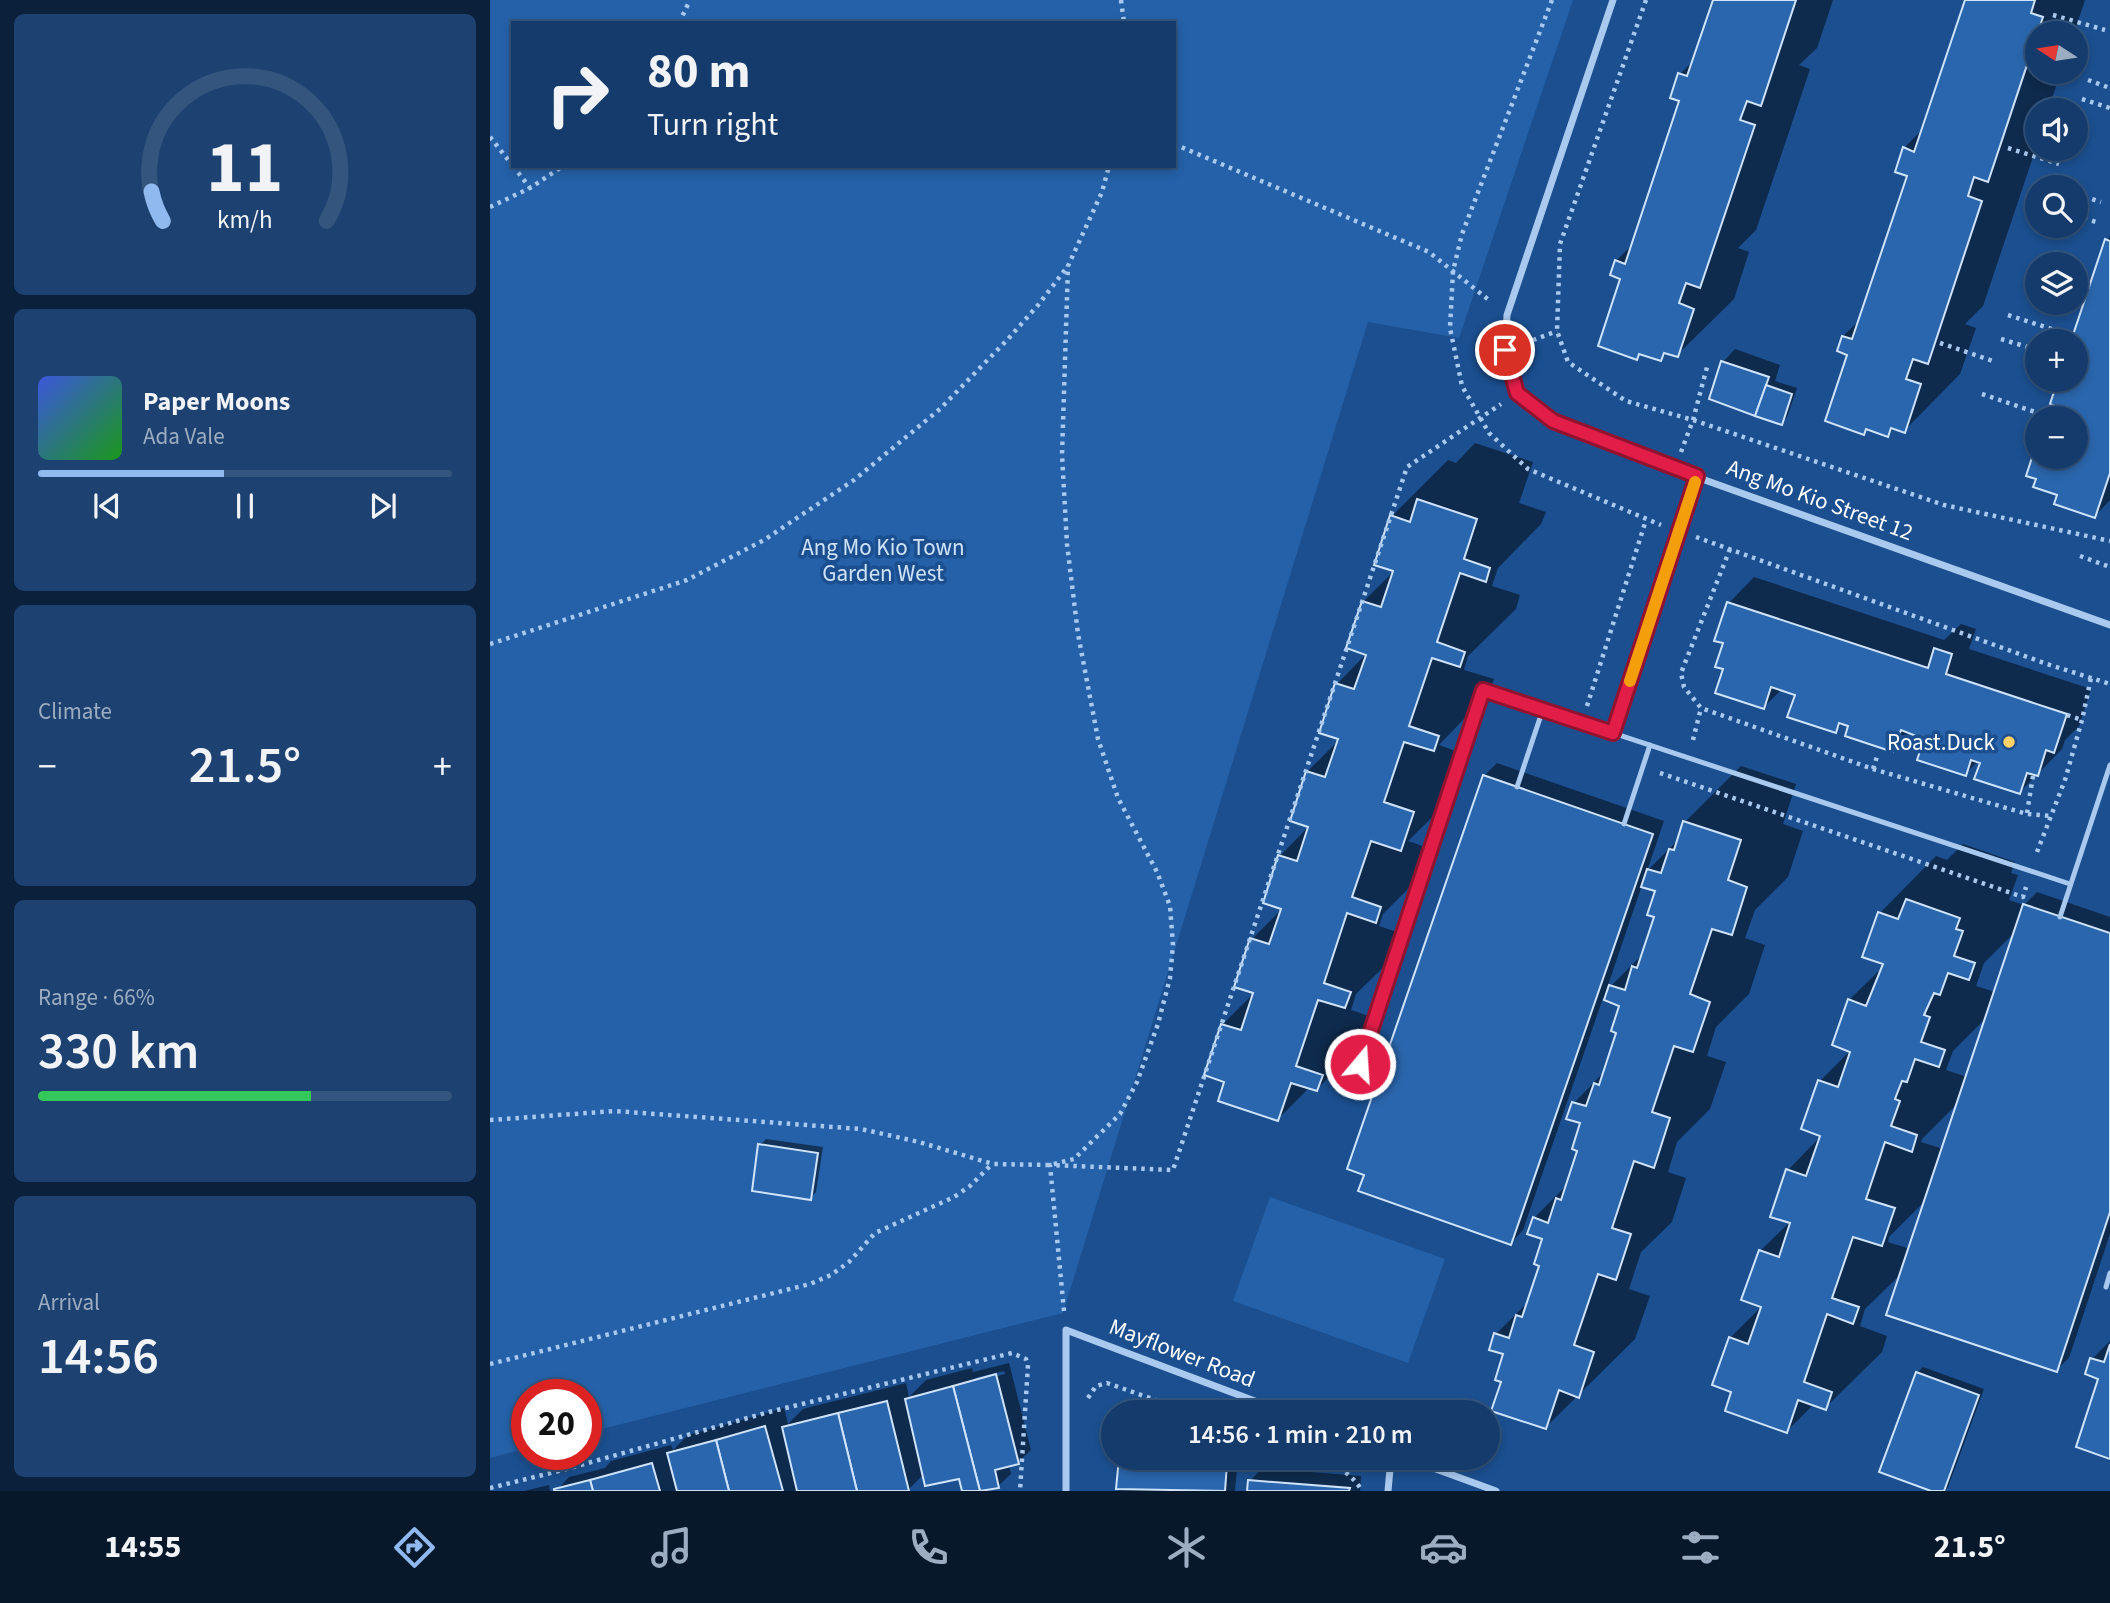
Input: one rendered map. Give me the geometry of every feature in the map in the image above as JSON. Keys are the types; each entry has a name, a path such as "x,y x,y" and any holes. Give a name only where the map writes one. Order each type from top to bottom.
{"street":[{"path":"1517,393 1505,350 1507,315 1613,0"},
{"name":"Ang Mo Kio Street 12","path":"1517,393 1553,421 1674,469 2110,625"},
{"path":"1066,1330 1066,1491"},
{"name":"Mayflower Road","path":"1066,1330 1252,1400"},
{"path":"1388,1491 1390,1470"},
{"path":"1439,1470 1496,1491"}],"lane":[{"path":"1613,733 1697,476"},
{"path":"1360,1064 1483,690 2070,884"},
{"path":"1517,787 1543,709"},
{"path":"1625,824 1650,745"},
{"path":"2060,916 2110,765"},
{"path":"2106,1287 2110,1273"}],"path":[{"path":"681,21 690,0"},
{"path":"1121,0 1124,21"},
{"path":"1552,0 1462,234 1453,271 1450,328 1462,386 1489,433 1528,469 1646,520 2110,684"},
{"path":"1646,0 1560,244 1557,331 1568,362 1626,401 1693,420 1944,505 2110,541"},
{"path":"2053,15 2105,30"},
{"path":"2088,80 2110,88"},
{"path":"2088,101 2110,108"},
{"path":"490,137 511,163"},
{"path":"1176,145 1429,252 1507,315"},
{"path":"2008,148 2059,164"},
{"path":"515,168 530,188"},
{"path":"490,207 530,188 560,168"},
{"path":"490,644 687,580 764,540 854,480 940,409 1008,340 1039,304 1068,266 1102,192 1108,168"},
{"path":"2088,198 2101,202"},
{"path":"2088,219 2096,222"},
{"path":"1050,1165 1074,1158 1120,1114 1137,1082 1158,1024 1170,978 1173,945 1170,906 1157,872 1118,798 1098,739 1078,634 1066,544 1062,455 1068,266"},
{"path":"2008,315 2052,329"},
{"path":"1505,350 1557,331"},
{"path":"2001,339 2025,346"},
{"path":"1940,344 1993,361"},
{"path":"1674,469 1693,420 1707,367"},
{"path":"490,1120 615,1111 860,1129 993,1164 1173,1171 1407,467 1517,393"},
{"path":"1982,394 2025,409"},
{"path":"1582,722 1646,520"},
{"path":"1731,549 1681,673 1684,687 1701,708 1873,769 2026,814 2051,816 2065,780 2091,678"},
{"path":"2080,555 2110,567"},
{"path":"1688,758 1701,708"},
{"path":"2067,715 2082,720"},
{"path":"1873,769 1878,754"},
{"path":"2026,814 2033,776"},
{"path":"490,1364 810,1284 831,1275 849,1262 875,1233 954,1197 993,1164"},
{"path":"1050,1165 1066,1330"},
{"path":"490,1488 769,1412 1012,1353 1026,1359 1028,1365 1020,1491"},
{"path":"1107,1383 1156,1400"},
{"path":"1342,1470 1354,1477 1362,1491"}],"green space":[{"name":"Ang Mo Kio Town Garden West","path":"490,0 1573,0 1459,338 1368,322 1063,1313 602,1429 602,1379 511,1379 511,1452 490,1458"},
{"path":"1270,1197 1445,1259 1408,1363 1233,1301"}],"building":[{"path":"1713,0 1796,0 1761,106 1747,101 1740,120 1755,125 1700,288 1686,283 1679,303 1694,309 1678,357 1664,353 1661,361 1639,354 1637,360 1598,346 1620,279 1610,275 1615,260 1625,264 1679,101 1670,98 1678,73 1687,76"},
{"path":"1965,0 2035,0 2031,13 2043,17 2042,21 2025,21 2025,71 1988,182 1974,177 1968,196 1982,201 1928,364 1913,359 1906,379 1921,384 1905,433 1891,428 1888,437 1866,429 1864,435 1825,421 1847,355 1837,351 1842,336 1852,339 1907,176 1895,172 1903,147 1914,152"},
{"path":"2105,239 2110,241 2110,473 2095,518 2054,504 2057,495 2033,487 2036,479 2026,476 2028,469 2088,469 2088,406 2050,404 2054,392 2088,392 2088,329 2075,329 2080,315 2088,315 2088,290"},
{"path":"1721,361 1769,377 1755,416 1709,399"},
{"path":"1766,385 1792,394 1782,425 1755,416"},
{"path":"1417,499 1477,519 1464,559 1490,568 1486,582 1460,573 1437,642 1465,652 1460,667 1432,658 1409,726 1439,736 1434,751 1404,742 1384,802 1414,812 1401,851 1371,841 1352,897 1381,907 1376,923 1347,913 1324,983 1351,992 1345,1008 1318,1000 1296,1066 1323,1075 1317,1091 1291,1083 1278,1121 1218,1101 1224,1082 1204,1075 1221,1024 1241,1030 1253,993 1234,987 1250,938 1269,944 1281,909 1263,903 1278,855 1297,861 1308,827 1290,821 1306,771 1325,777 1338,739 1319,733 1335,683 1354,689 1366,655 1346,648 1362,601 1381,607 1393,571 1374,565 1390,515 1410,522"},
{"path":"1727,602 1928,668 1934,648 1952,654 1946,674 2067,714 2054,753 2046,750 2038,776 2027,773 2020,794 1974,779 1980,763 1971,760 1966,776 1917,760 1924,739 1901,730 1893,752 1845,736 1848,726 1839,723 1836,733 1787,717 1795,695 1771,687 1764,709 1715,693 1723,669 1715,667 1723,643 1714,641"},
{"path":"1483,775 1653,834 1511,1245 1358,1191 1364,1175 1347,1169"},
{"path":"1683,821 1741,840 1728,880 1747,887 1732,935 1712,929 1690,994 1710,1002 1693,1052 1674,1046 1652,1112 1670,1118 1654,1168 1634,1161 1612,1228 1631,1234 1616,1280 1598,1274 1574,1345 1594,1352 1579,1398 1559,1390 1546,1429 1500,1414 1500,1400 1495,1400 1501,1382 1495,1380 1503,1354 1489,1350 1494,1333 1509,1338 1516,1315 1522,1317 1539,1266 1534,1264 1542,1239 1527,1234 1533,1217 1548,1223 1556,1198 1561,1200 1577,1151 1572,1149 1580,1123 1566,1119 1572,1102 1586,1106 1594,1083 1599,1085 1616,1033 1611,1031 1619,1006 1604,1000 1609,985 1625,990 1632,966 1637,968 1654,917 1647,915 1655,891 1641,887 1647,869 1661,873 1669,849 1674,850"},
{"path":"1906,899 1960,918 1956,929 1963,931 1954,956 1975,963 1969,980 1948,973 1940,995 1934,993 1924,1015 1930,1017 1921,1042 1945,1050 1939,1067 1915,1059 1907,1082 1902,1081 1895,1099 1900,1101 1891,1126 1917,1135 1912,1152 1885,1142 1866,1199 1895,1208 1882,1246 1853,1237 1832,1298 1859,1307 1853,1324 1827,1314 1804,1382 1832,1392 1826,1410 1798,1400 1787,1433 1725,1411 1731,1392 1712,1385 1729,1337 1748,1344 1761,1307 1741,1300 1759,1250 1779,1257 1790,1223 1770,1217 1786,1169 1806,1176 1820,1136 1801,1129 1818,1080 1838,1087 1850,1052 1832,1045 1848,999 1866,1006 1883,964 1862,957 1878,912 1898,919"},
{"path":"2023,904 2110,933 2110,1212 2057,1372 1886,1315"},
{"path":"758,1144 818,1153 811,1200 752,1191"},
{"path":"2110,1344 2110,1459 2076,1447 2098,1379 2085,1374 2090,1358 2104,1362"},
{"path":"1916,1372 1979,1395 1944,1491 1931,1491 1879,1472"},
{"path":"996,1374 1019,1464 995,1470 999,1488 980,1491 953,1386"},
{"path":"953,1386 980,1491 962,1491 959,1479 925,1486 905,1399"},
{"path":"887,1401 909,1491 857,1491 838,1413"},
{"path":"838,1413 857,1491 797,1491 782,1427"},
{"path":"765,1426 783,1491 729,1491 716,1440"},
{"path":"716,1440 729,1491 677,1491 667,1453"},
{"path":"652,1463 660,1491 593,1491 590,1480"},
{"path":"1118,1470 1227,1470 1225,1491 1116,1489"},
{"path":"590,1480 593,1491 554,1491 554,1489"},
{"path":"1248,1480 1350,1488 1349,1491 1247,1491"}],"slow traffic":[{"path":"1630,681 1695,482"}],"place":[{"name":"Roast.Duck","path":"2009,742"}],"route":[{"path":"1360,1064 1483,690 1613,733 1697,476 1553,421 1517,393 1505,350"}]}
